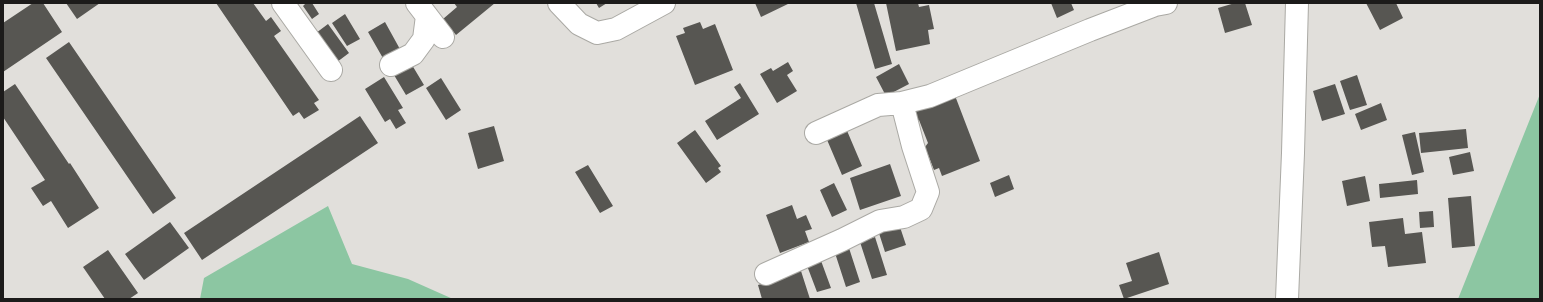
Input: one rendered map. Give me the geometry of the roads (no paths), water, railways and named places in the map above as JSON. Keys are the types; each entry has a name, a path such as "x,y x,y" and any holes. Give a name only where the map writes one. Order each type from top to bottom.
{"street":[{"path":"283,3 331,70"},
{"path":"559,3 579,24 597,33 616,30 664,3"},
{"path":"816,133 878,105 902,103 930,96 1090,30 1155,5 1166,3"},
{"path":"1287,299 1297,3"},
{"path":"422,10 443,38"},
{"path":"391,65 412,54 424,39 422,10"},
{"path":"766,274 842,240 880,221 904,217 921,209 928,192 913,146 902,103"}]}
